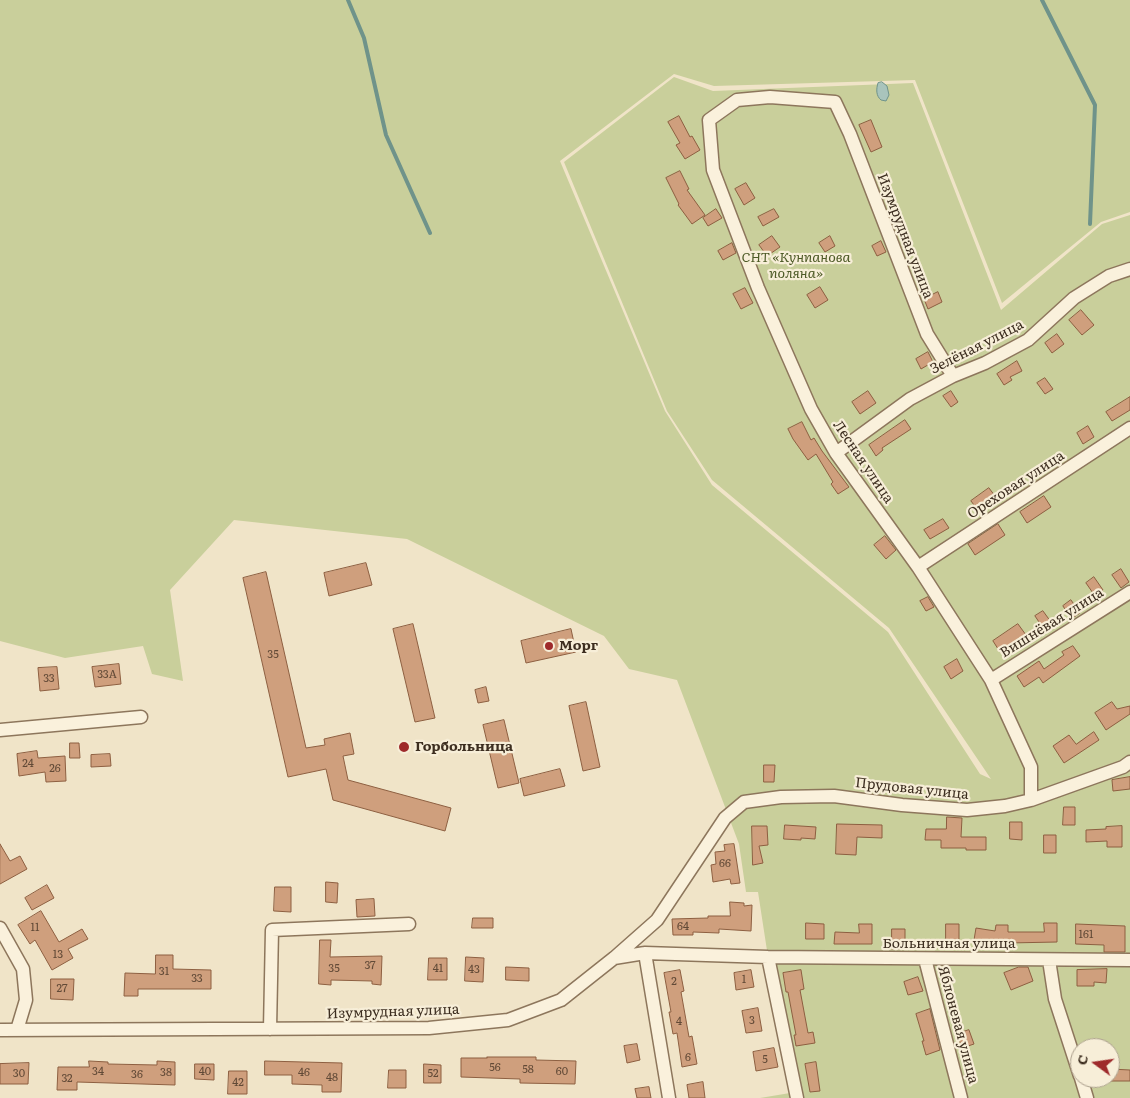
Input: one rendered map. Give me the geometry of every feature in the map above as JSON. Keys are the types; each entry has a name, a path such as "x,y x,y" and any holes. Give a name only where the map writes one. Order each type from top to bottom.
{"street":[{"name":"Лесная улица","path":"835,102 770,97 737,100 709,120 714,170 758,288 811,408 836,453 918,567 991,680 1031,766 1032,800"},
{"name":"Изумрудная улица","path":"835,102 850,134 927,334 953,376"},
{"name":"Зелёная улица","path":"836,453 910,399 1028,340 1074,298 1109,276 1130,269"},
{"name":"Ореховая улица","path":"918,567 1130,428"},
{"name":"Вишнёвая улица","path":"991,680 1130,592"},
{"path":"0,730 141,717"},
{"name":"Прудовая улица","path":"614,958 658,920 725,818 744,802 780,797 834,796 902,805 968,810 1005,806 1032,800 1130,762"},
{"path":"270,1029 272,930 409,924"},
{"path":"0,928 23,969 26,1000 17,1030"},
{"name":"Изумрудная улица","path":"0,1030 429,1028 508,1020 561,1000 614,958 644,953 768,957"},
{"path":"644,953 669,1098"},
{"path":"768,957 796,1095"},
{"name":"Больничная улица","path":"768,957 1130,960"},
{"name":"Яблоневая улица","path":"925,959 961,1098"},
{"path":"1049,960 1055,999 1070,1046"}],"green space":[{"name":"СНТ «Кунпанова поляна»","path":"0,0 1130,0 1130,212 1101,222 1002,303 915,80 714,86 674,74 560,161 665,411 712,485 888,632 980,774 991,779 889,628 712,480 667,411 564,162 674,77 713,91 913,83 1001,310 1102,224 1130,215 1130,1098 760,1098 796,1092 768,957 758,892 746,892 739,844 677,680 629,669 604,636 407,539 234,520 170,590 183,681 152,674 143,646 65,658 0,641"}],"water":[{"path":"882,82 887,86 889,95 886,101 881,100 877,94 878,83"}],"building":[{"path":"679,116 690,137 692,136 700,150 685,159 676,145 680,143 668,122"},
{"path":"871,120 882,147 871,152 859,125"},
{"path":"680,171 689,189 687,190 705,215 692,224 678,205 666,178"},
{"path":"746,183 755,198 744,205 735,189"},
{"path":"716,209 722,218 708,226 703,218"},
{"path":"774,209 779,217 763,226 758,217"},
{"path":"772,236 780,247 767,256 759,245"},
{"path":"830,236 835,246 825,252 819,243"},
{"path":"881,241 886,252 877,256 872,246"},
{"path":"732,243 736,253 723,260 718,251"},
{"path":"820,287 828,300 815,308 807,295"},
{"path":"745,288 753,303 741,309 733,294"},
{"path":"938,292 942,302 928,309 924,299"},
{"path":"1081,310 1094,325 1082,335 1069,320"},
{"path":"1057,334 1064,344 1052,353 1045,343"},
{"path":"928,352 933,362 921,369 916,359"},
{"path":"1017,361 1022,371 1010,377 1012,380 1004,385 997,374"},
{"path":"1045,378 1053,389 1045,394 1037,383"},
{"path":"868,391 876,403 860,414 852,402"},
{"path":"951,391 958,402 951,407 943,396"},
{"path":"1130,397 1130,410 1112,421 1106,412"},
{"path":"905,420 911,429 882,448 883,450 876,456 869,445"},
{"path":"802,422 811,440 814,438 849,487 838,494 816,454 808,460 788,429"},
{"path":"1088,426 1094,437 1083,444 1077,433"},
{"path":"989,488 995,496 977,509 971,501"},
{"path":"1044,496 1051,507 1027,523 1020,512"},
{"path":"943,519 949,528 930,539 924,530"},
{"path":"998,524 1005,535 975,555 968,544"},
{"path":"885,536 896,550 886,559 874,545"},
{"path":"366,563 372,585 329,596 324,573"},
{"path":"1121,569 1129,582 1121,588 1112,575"},
{"path":"266,572 306,748 325,745 324,739 350,733 354,754 343,756 348,780 451,808 445,831 333,800 326,769 288,777 243,578"},
{"path":"1094,577 1103,590 1095,596 1086,583"},
{"path":"928,597 934,607 926,611 920,601"},
{"path":"1071,600 1080,613 1071,619 1063,606"},
{"path":"1043,611 1051,622 1043,628 1035,616"},
{"path":"413,624 435,718 415,722 393,629"},
{"path":"1018,624 1026,635 1000,652 993,641"},
{"name":"Морг","path":"571,629 576,652 526,663 521,641"},
{"path":"1073,646 1080,656 1043,683 1039,677 1024,687 1017,676 1039,661 1044,669 1064,655 1062,652"},
{"path":"957,659 963,671 951,679 944,667"},
{"path":"119,664 121,684 95,687 92,667"},
{"path":"57,667 59,689 40,691 38,668"},
{"path":"486,687 489,701 478,703 475,690"},
{"path":"586,702 600,767 583,771 569,706"},
{"path":"1112,702 1117,709 1130,706 1130,714 1106,730 1095,713"},
{"path":"504,720 519,783 498,788 483,725"},
{"path":"1094,732 1099,740 1064,763 1053,746 1069,735 1076,744"},
{"path":"70,743 79,743 80,758 70,758"},
{"path":"37,751 38,758 65,756 66,781 46,782 45,772 19,776 17,754"},
{"path":"110,754 111,766 91,767 91,755"},
{"path":"764,765 775,765 774,782 764,782"},
{"path":"560,769 565,786 524,796 520,779"},
{"path":"1130,777 1130,789 1113,791 1112,780"},
{"path":"1064,807 1075,807 1075,825 1063,825"},
{"path":"947,817 962,818 961,837 986,837 986,850 941,848 941,840 925,840 926,829 946,829"},
{"path":"1010,822 1022,822 1022,840 1010,839"},
{"path":"837,824 882,825 882,838 857,837 856,855 836,854"},
{"path":"785,825 816,827 815,839 784,839"},
{"path":"752,826 767,826 768,845 759,846 763,863 753,865"},
{"path":"1122,826 1122,847 1107,847 1107,841 1086,842 1086,830"},
{"path":"1044,835 1056,835 1056,853 1044,853"},
{"path":"0,844 10,861 20,856 27,869 0,884"},
{"path":"734,844 740,883 731,884 730,879 713,882 711,865 716,864 715,852 725,851 724,845"},
{"path":"326,882 338,883 337,903 326,902"},
{"path":"47,885 54,898 32,910 25,898"},
{"path":"275,887 291,887 291,912 274,911"},
{"path":"374,899 375,916 357,917 356,900"},
{"path":"730,902 744,903 744,906 752,905 751,931 719,929 719,933 693,932 693,935 673,935 672,919 730,916"},
{"path":"41,911 59,942 82,929 88,939 68,949 73,958 52,970 35,940 30,944 18,925"},
{"path":"473,918 493,918 493,928 472,928"},
{"path":"806,923 824,924 824,939 806,939"},
{"path":"1044,923 1057,923 1057,942 995,945 995,943 974,940 976,928 995,931 996,925 1008,925 1008,932 1044,932"},
{"path":"859,924 872,924 872,944 834,944 835,932 859,933"},
{"path":"946,924 959,924 959,944 946,944"},
{"path":"1076,924 1125,926 1125,952 1104,952 1104,945 1076,944"},
{"path":"892,929 905,929 905,949 892,949"},
{"path":"320,940 331,940 330,957 382,956 381,985 372,984 372,981 331,980 331,985 319,984"},
{"path":"156,955 173,955 173,969 211,970 211,989 138,989 138,996 124,996 125,973 155,974"},
{"path":"466,957 484,958 483,982 465,981"},
{"path":"429,958 447,958 447,980 428,980"},
{"path":"506,967 529,968 529,981 506,980"},
{"path":"1019,967 1028,967 1033,981 1011,990 1004,973"},
{"path":"1107,969 1106,983 1094,982 1094,986 1077,986 1077,970"},
{"path":"680,970 684,991 681,992 689,1037 692,1036 697,1064 682,1067 677,1033 673,1034 664,973"},
{"path":"751,970 754,987 736,990 734,973"},
{"path":"801,970 804,989 800,990 808,1033 813,1032 815,1043 796,1046 794,1035 796,1035 783,973"},
{"path":"918,977 923,991 908,995 904,982"},
{"path":"51,979 74,979 73,1000 51,999"},
{"path":"758,1008 762,1031 746,1033 742,1011"},
{"path":"930,1009 940,1050 926,1055 916,1014"},
{"path":"969,1030 974,1044 962,1048 957,1034"},
{"path":"637,1044 640,1060 627,1063 624,1046"},
{"path":"774,1048 778,1067 756,1071 753,1052"},
{"path":"536,1057 536,1060 576,1061 575,1084 520,1083 520,1079 461,1077 461,1058"},
{"path":"89,1061 108,1062 108,1064 157,1065 157,1061 175,1062 175,1085 77,1082 77,1090 57,1090 58,1067 89,1067"},
{"path":"265,1061 342,1063 341,1092 322,1092 322,1085 292,1084 292,1075 265,1075"},
{"path":"816,1062 820,1091 810,1092 805,1064"},
{"path":"29,1063 28,1084 0,1084 0,1064"},
{"path":"195,1064 214,1064 214,1080 195,1079"},
{"path":"424,1064 441,1065 441,1083 424,1083"},
{"path":"389,1070 406,1070 406,1088 388,1088"},
{"path":"1120,1070 1130,1070 1130,1081 1120,1081"},
{"path":"229,1071 247,1071 247,1094 228,1094"},
{"path":"703,1082 705,1098 689,1098 687,1085"},
{"path":"649,1087 651,1098 637,1098 635,1089"}],"waterway":[{"path":"348,0 364,38 386,135 430,233"},
{"path":"1042,0 1095,105 1090,224"}],"place":[{"name":"Морг","path":"549,646"},
{"name":"Горбольница","path":"404,747"}]}
